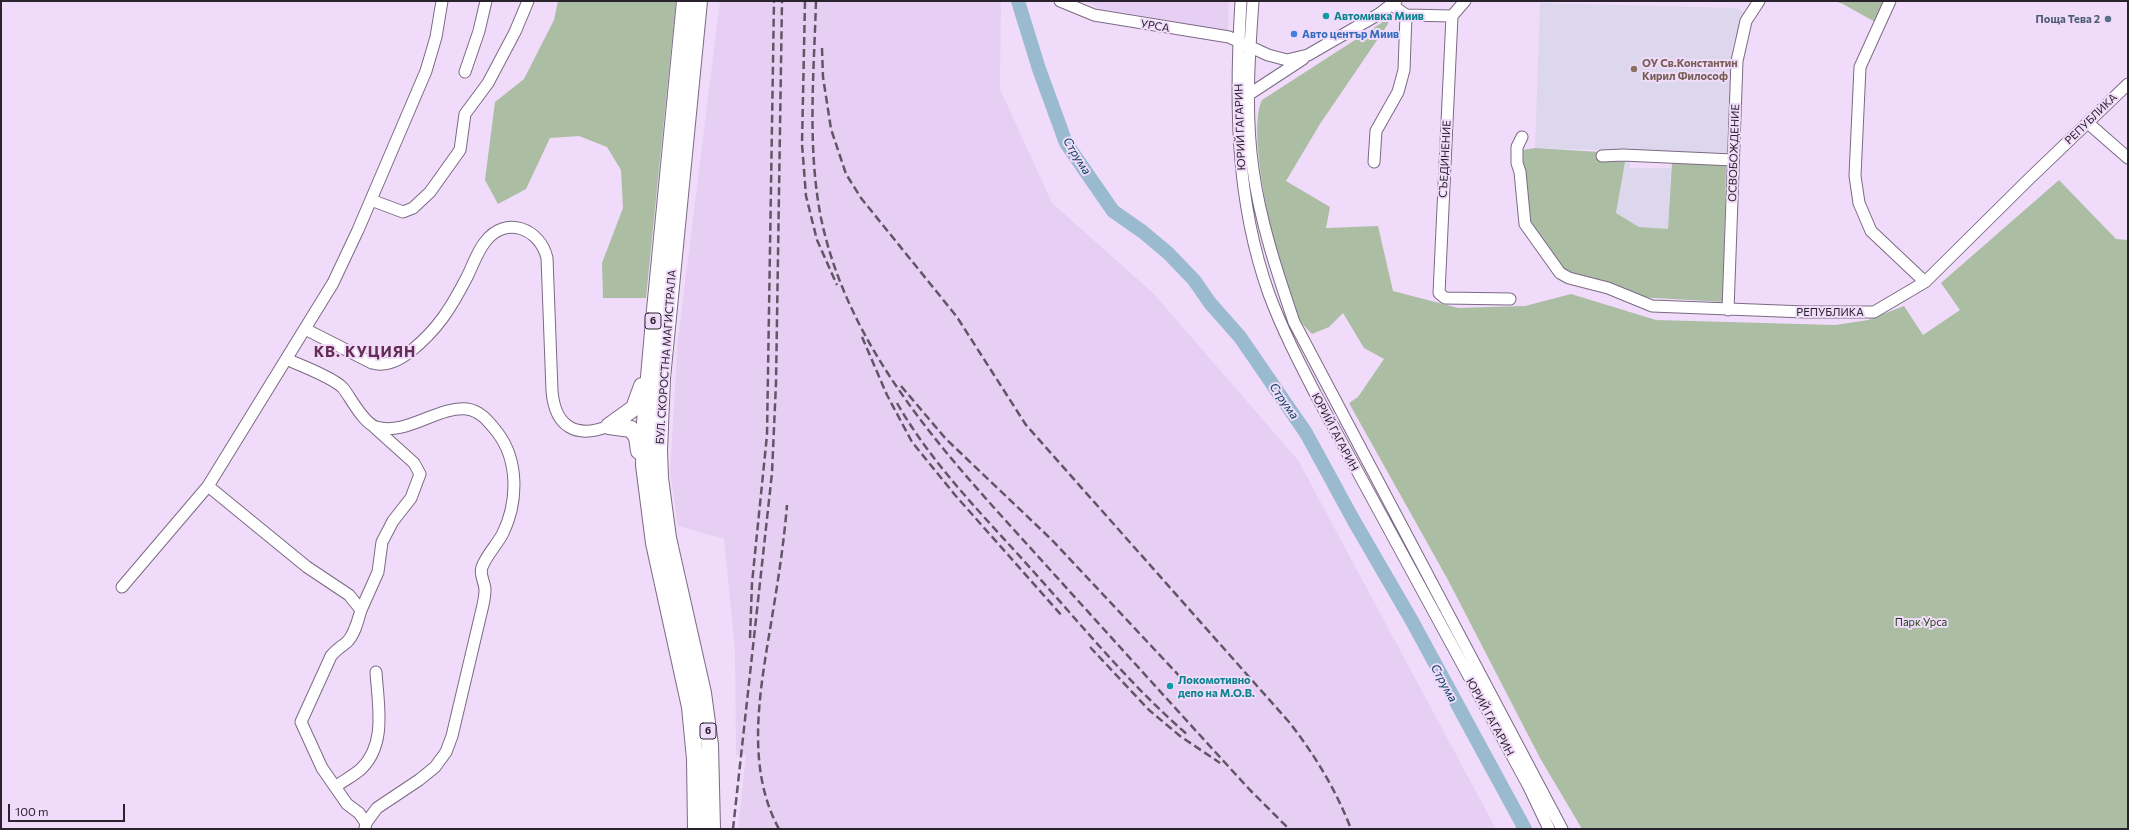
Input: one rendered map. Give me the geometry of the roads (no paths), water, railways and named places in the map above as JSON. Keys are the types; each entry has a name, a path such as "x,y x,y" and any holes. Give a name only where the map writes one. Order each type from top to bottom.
{"highway":[{"name":"БУЛ. СКОРОСТНА МАГИСТРАЛА","path":"684,1 645,423 645,486 654,543 683,637 703,693 710,745 712,829"},
{"name":"БУЛ. СКОРОСТНА МАГИСТРАЛА","path":"696,829 695,760 690,707 683,637 663,511 659,450 662,378 699,1"},
{"path":"609,426 631,411 637,404 654,320"},
{"path":"609,426 626,428 634,433 638,442 645,486"}],"street":[{"path":"122,587 208,486 333,283 371,200 426,71 436,37 442,1"},
{"path":"465,72 479,31 486,1"},
{"path":"371,200 403,212 413,208 430,192 460,150 465,114 488,83 515,32 528,1"},
{"name":"УРСА","path":"1060,1 1094,15 1229,37 1250,48"},
{"name":"ЮРИЙ ГАГАРИН","path":"1241,1 1238,127 1241,180 1253,238 1277,315 1339,440 1528,785 1549,829"},
{"name":"ЮРИЙ ГАГАРИН","path":"1253,1 1248,95 1253,169 1266,234 1294,322 1562,829"},
{"path":"1248,95 1308,55 1394,3 1406,15 1452,16 1465,1"},
{"name":"ОСВОБОЖДЕНИЕ","path":"1728,310 1738,48 1746,21 1759,1"},
{"path":"1890,1 1860,67 1855,176 1859,203 1871,231 1926,282"},
{"path":"1374,162 1376,131 1398,92 1404,70 1406,15"},
{"name":"СЪЕДИНЕНИЕ","path":"1452,16 1439,293 1445,298 1510,299"},
{"path":"1250,48 1273,57 1287,60 1308,55"},
{"name":"РЕПУБЛИКА","path":"1522,137 1517,147 1517,163 1520,172 1525,224 1560,273 1568,278 1608,288 1652,306 1728,310 1874,312 1926,282 2128,84"},
{"path":"2088,123 2128,158"},
{"path":"1602,156 1623,155 1733,160"},
{"path":"305,329 372,363 384,364 395,361 428,337 442,321 457,297 485,242 495,233 504,229 526,229 542,242 547,258 552,391 556,412 563,422 580,432 593,432 609,426"},
{"path":"286,359 342,387 358,410 373,426 414,463 420,474 411,498 392,521 382,542 378,572 361,610 356,626 348,641 331,656 302,722 322,768 347,804 359,813 365,826 378,808 419,780 435,767 446,752 452,736 483,605 486,589 481,575 482,567 503,533 513,498 514,474 511,458 502,438 489,421 479,413 467,409 451,410 399,428 384,429 373,426"},
{"path":"208,486 306,567 349,595 361,610"},
{"path":"335,787 360,769 373,754 378,740 379,721 376,672"}],"waterway":[{"name":"Струма","path":"1018,1 1039,69 1066,143 1113,211 1143,232 1168,253 1194,280 1210,303 1240,337 1306,433 1354,521 1412,621 1525,829"}],"railway":[{"path":"750,638 752,583 767,435 774,1"},
{"path":"733,829 772,473 776,383 782,1"},
{"path":"805,1 802,144 806,196 817,240 837,285"},
{"path":"816,1 812,110 814,164 821,218 836,270 857,319 883,365 913,410 981,493 1250,790 1289,829"},
{"path":"822,48 823,77 831,129 846,174 861,198 957,317 1026,425 1289,722 1308,747 1324,773 1339,800 1351,829"},
{"path":"862,337 887,395 912,442 955,495 1063,617"},
{"path":"901,386 946,439 1052,540 1184,681"},
{"path":"897,403 911,426 943,470 978,511 1128,677 1189,736"},
{"path":"779,829 768,804 761,777 758,749 758,722 764,665 779,571 787,505"},
{"path":"1090,647 1149,710 1180,736 1220,763"}],"place":[{"name":"Автомивка Миив","path":"1326,16"},
{"name":"Поща Тева 2","path":"2108,19"},
{"name":"Авто център Миив","path":"1294,34"},
{"name":"ОУ Св.Константин Кирил Философ","path":"1634,69"},
{"name":"Локомотивно депо на М.О.В.","path":"1170,686"}],"district":[{"name":"КВ. КУЦИЯН","path":"365,352"}],"park label":[{"name":"Парк Урса","path":"1921,622"}]}
